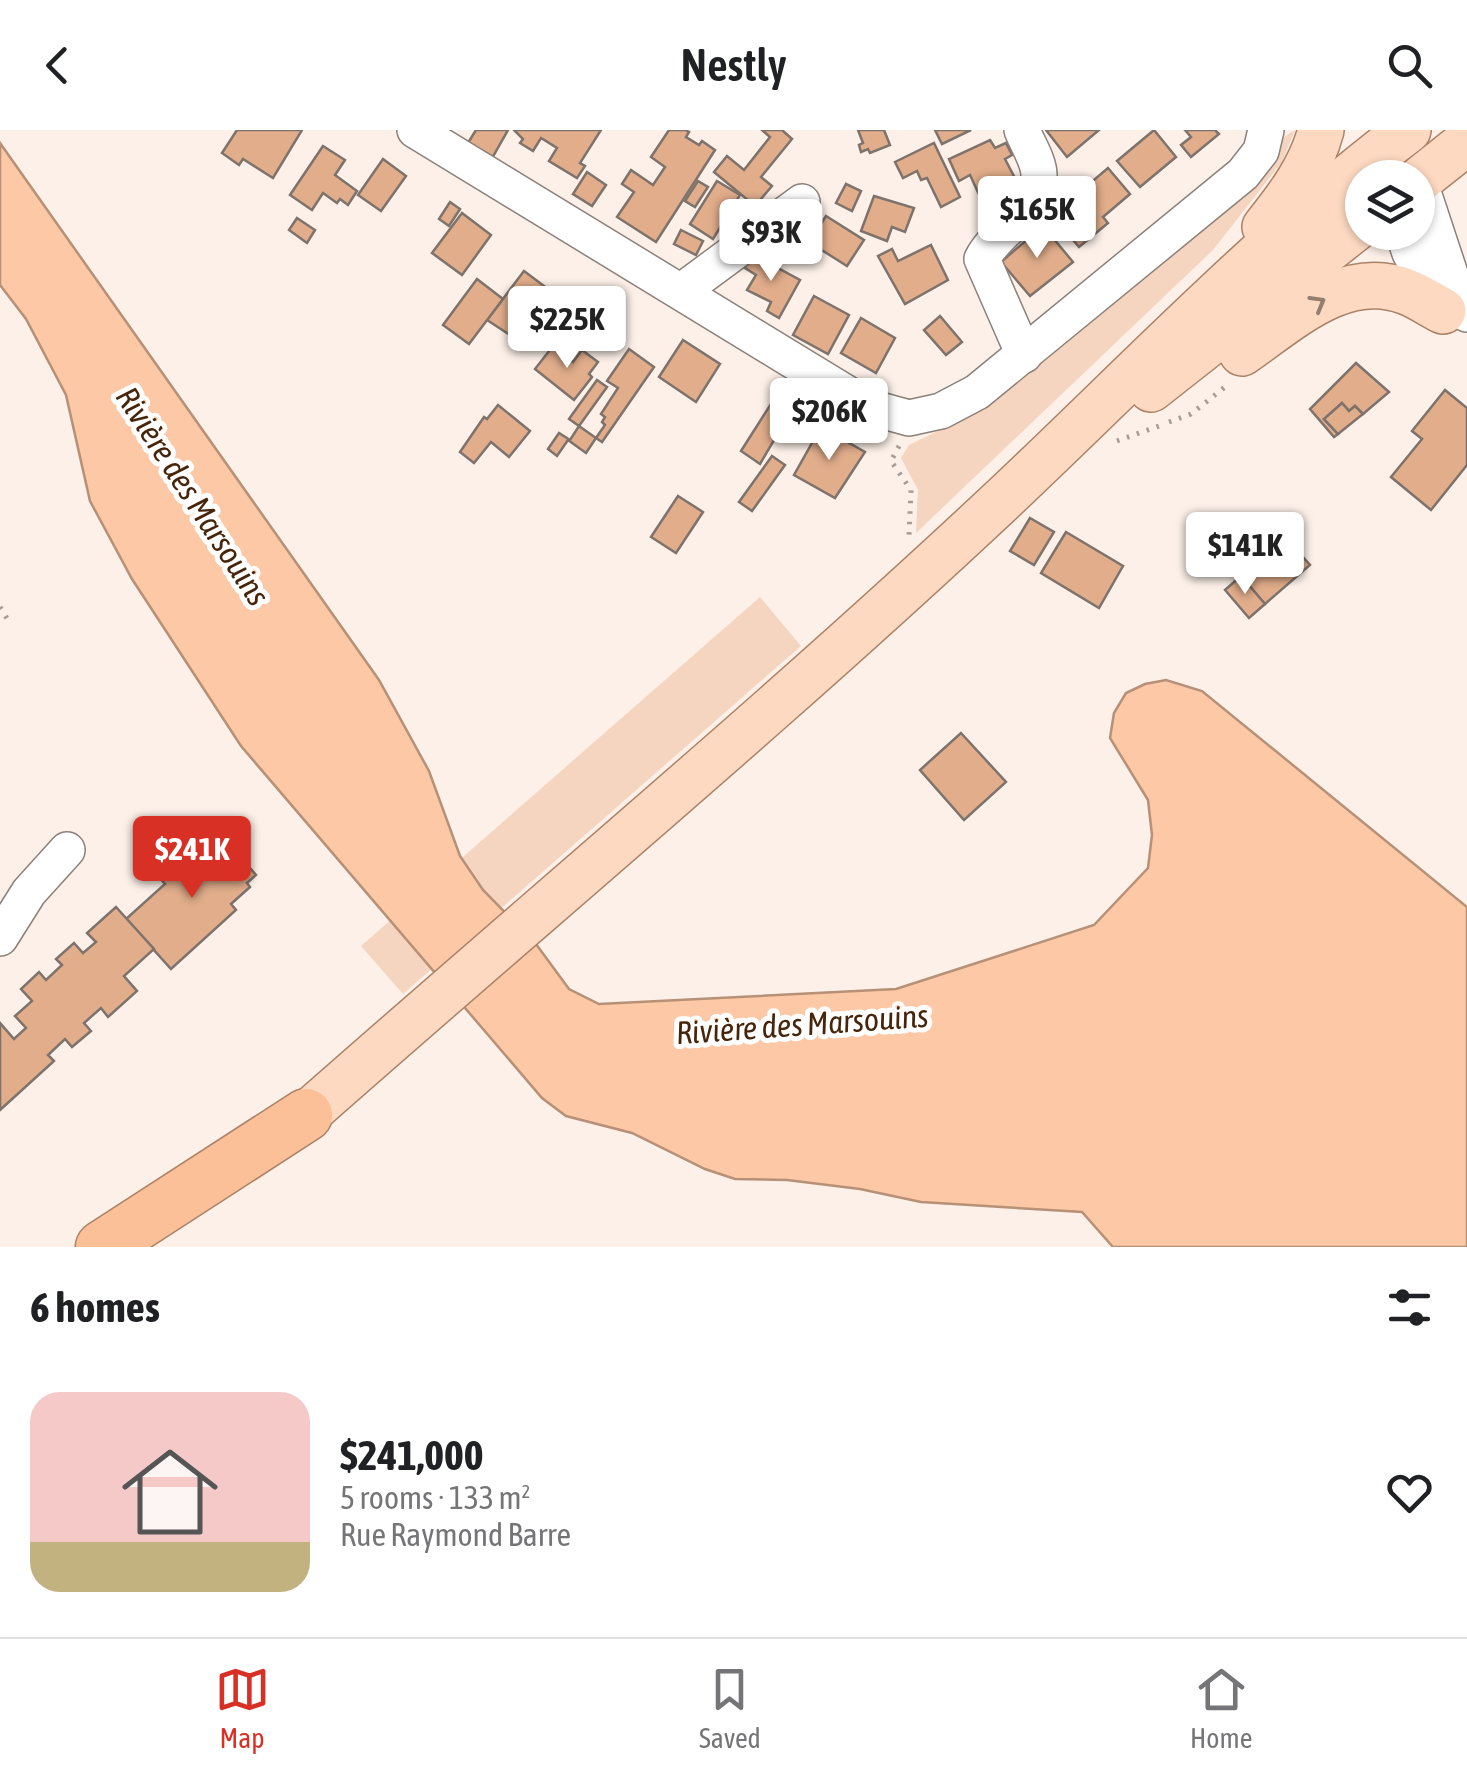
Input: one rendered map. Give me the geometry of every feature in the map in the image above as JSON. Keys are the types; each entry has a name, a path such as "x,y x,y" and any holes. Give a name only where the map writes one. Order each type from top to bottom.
{"highway":[{"path":"102,1247 306,1114"},
{"path":"150,1247 306,1114"}],"main road":[{"path":"1203,304 1298,183 1321,130"},
{"path":"1435,167 1467,142"},
{"path":"306,1114 809,676 1008,494 1203,304 1388,143"},
{"path":"1108,435 1345,237"},
{"path":"1008,494 1196,384 1320,300 1344,290 1368,285 1388,287 1407,292 1459,320"}],"street":[{"path":"415,130 868,406 909,418 941,411 977,392 1024,355 1243,174 1261,151 1266,130"},
{"path":"1022,130 1039,175 1034,199 982,259 1024,355"},
{"path":"682,290 802,202"},
{"path":"1435,238 1459,320"},
{"path":"1414,250 1459,320"},
{"path":"0,938 29,892 67,850"}],"path":[{"path":"1108,435 1118,440 1190,414 1233,380"},
{"path":"896,414 902,442 891,460 911,490 908,549"},
{"path":"0,607 8,620"}],"shaded area":[{"path":"1295,130 1282,162 1213,250 916,533 918,490 901,458 909,445 967,417 1272,165 1279,140"},
{"path":"760,597 801,646 403,994 361,946"}],"water":[{"name":"Rivière des Marsouins","path":"0,143 379,680 429,771 460,856 483,890 536,944 569,989 599,1004 896,989 1094,925 1148,868 1152,835 1148,800 1110,738 1114,713 1126,693 1166,680 1202,691 1467,907 1467,1247 1113,1247 1082,1212 921,1202 860,1189 787,1180 735,1179 705,1169 632,1133 566,1116 542,1098 241,746 132,579 90,501 66,395 26,319 0,285"}],"building":[{"path":"237,130 302,130 273,178 243,159 239,165 222,153"},
{"path":"476,130 508,130 491,160 466,146"},
{"path":"514,130 601,130 580,163 585,166 577,178 549,161 557,148 541,138 533,151 520,143 523,139"},
{"path":"669,130 685,130 689,132 686,137 715,150 656,242 617,217 634,192 622,184 631,170 653,185 665,167 651,157"},
{"path":"762,130 782,130 792,139 761,177 772,186 755,206 714,172 727,156 744,170 770,137"},
{"path":"858,130 884,130 890,145 870,153 868,149 861,152 859,145 863,143"},
{"path":"935,130 971,130 942,144"},
{"path":"1046,130 1099,130 1067,157"},
{"path":"1154,130 1176,157 1140,187 1117,161"},
{"path":"1185,130 1215,130 1219,134 1191,157 1181,145 1191,137"},
{"path":"990,140 995,148 1006,143 1012,155 1005,159 1018,184 982,201 970,175 959,181 949,159"},
{"path":"934,143 960,197 941,207 927,178 921,180 917,171 903,178 895,162"},
{"path":"323,146 345,160 335,175 357,191 348,205 323,193 312,210 290,195"},
{"path":"383,159 406,176 381,211 358,195"},
{"path":"1108,168 1130,194 1103,217 1108,223 1079,247 1048,211 1077,186 1081,191"},
{"path":"587,172 606,185 592,206 573,194"},
{"path":"698,181 708,187 695,207 685,201"},
{"path":"717,181 740,195 713,239 690,224"},
{"path":"846,184 861,191 852,211 836,203"},
{"path":"874,196 914,208 905,232 892,227 887,241 861,231"},
{"path":"450,202 460,209 449,226 439,219"},
{"path":"462,213 491,235 462,275 432,253"},
{"path":"826,216 864,240 847,266 809,242"},
{"path":"297,218 315,230 307,243 289,230"},
{"path":"1043,226 1073,262 1030,296 1001,262"},
{"path":"681,230 703,241 696,255 674,244"},
{"path":"931,245 948,280 905,304 878,256 892,249 898,261"},
{"path":"752,254 800,280 779,318 767,311 771,302 747,290 756,275 745,268"},
{"path":"524,271 560,298 536,330 530,326 519,341 487,320"},
{"path":"477,279 503,299 469,344 443,325"},
{"path":"814,296 849,315 828,354 793,335"},
{"path":"940,316 962,342 946,355 924,330"},
{"path":"861,318 895,338 876,373 841,353"},
{"path":"683,340 720,364 696,402 659,377"},
{"path":"553,346 573,362 582,350 598,362 574,400 535,369"},
{"path":"629,349 654,367 602,442 596,438 605,425 601,414 618,388 607,381"},
{"path":"1356,363 1389,392 1363,414 1355,406 1349,411 1342,403 1324,419 1338,434 1334,437 1310,409"},
{"path":"597,380 607,387 579,426 569,419"},
{"path":"1445,390 1467,408 1467,465 1431,510 1391,477 1422,439 1412,431"},
{"path":"776,396 797,410 760,464 741,451"},
{"path":"1342,403 1349,411 1355,406 1363,414 1338,434 1324,419"},
{"path":"498,405 530,431 509,457 491,442 474,463 460,452 484,417 487,419"},
{"path":"579,426 596,438 586,453 568,440 557,456 548,449 559,433 570,440"},
{"path":"821,427 865,452 835,498 794,475"},
{"path":"772,456 785,465 752,511 739,502"},
{"path":"678,496 703,512 676,553 651,537"},
{"path":"1030,518 1054,532 1034,565 1010,551"},
{"path":"1066,532 1123,566 1099,608 1041,573"},
{"path":"1286,538 1310,565 1265,604 1241,576"},
{"path":"1241,576 1265,604 1249,618 1225,590"},
{"path":"961,733 1006,782 964,820 920,770"},
{"path":"220,835 241,863 243,860 256,875 247,883 250,887 231,904 236,910 171,969 126,919 165,884 156,874 173,858 189,876 200,865 190,854 207,839 211,843"},
{"path":"116,907 154,949 124,976 137,991 108,1017 101,1008 84,1023 91,1031 72,1047 65,1039 48,1055 54,1061 0,1110 0,1023 14,1039 26,1028 15,1016 32,1001 21,989 39,972 46,980 62,965 56,959 74,943 83,953 96,942 87,933"}]}
